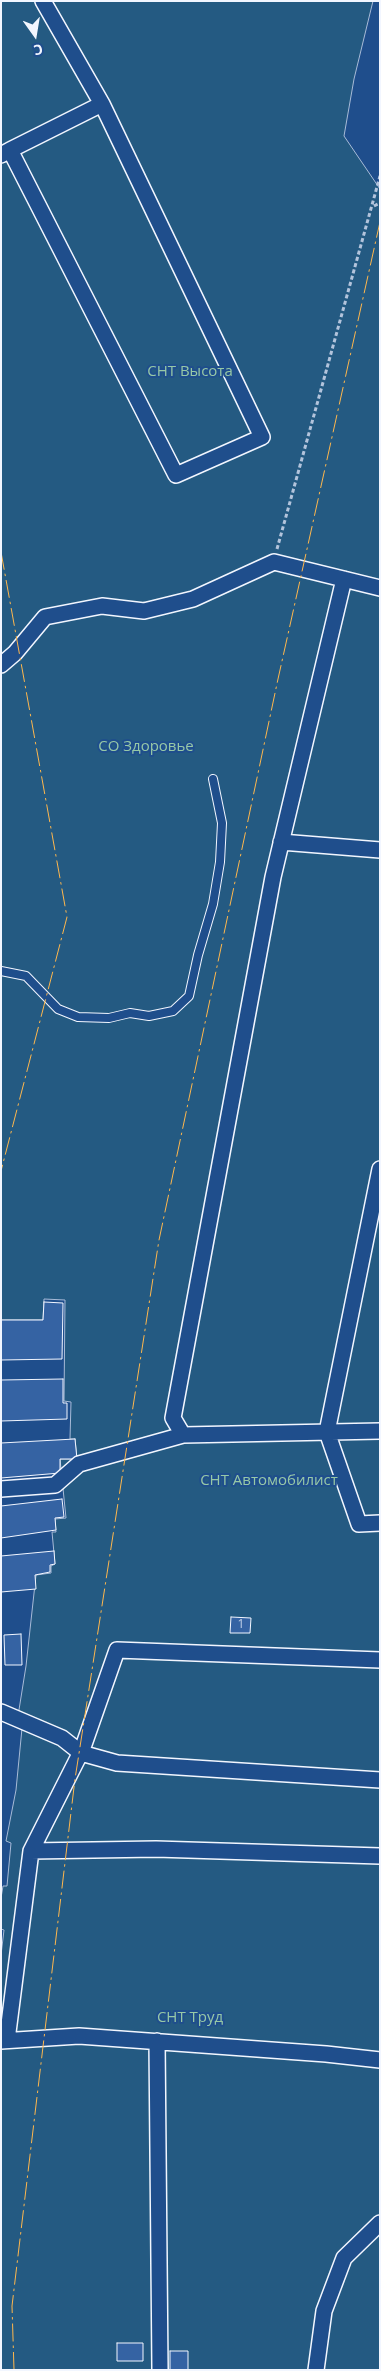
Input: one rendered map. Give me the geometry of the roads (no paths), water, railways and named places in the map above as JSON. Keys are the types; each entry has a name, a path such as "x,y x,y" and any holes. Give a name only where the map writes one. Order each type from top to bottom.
{"street":[{"path":"43,1 102,104 262,437 176,475 5,152 102,104"},
{"path":"1,665 15,653 45,618 102,606 144,611 193,599 274,562 380,588"},
{"path":"183,1435 173,1418 281,842 344,579"},
{"path":"281,842 380,850"},
{"path":"380,1168 327,1432 359,1524 380,1523"},
{"path":"1,1488 55,1485 79,1464 183,1435 380,1430"},
{"path":"380,1660 116,1650 81,1753 31,1852 4,2040 79,2036 326,2054 380,2060"},
{"path":"1,1712 62,1738 81,1753 117,1762 380,1780"},
{"path":"31,1852 156,1849 380,1856"},
{"path":"157,2041 160,2370"},
{"path":"316,2370 324,2311 344,2258 380,2223"}],"lane":[{"path":"1,972 26,976 58,1009 78,1016 109,1018 130,1013 149,1016 173,1011 190,996 213,904 220,862 222,823 213,779"}],"park label":[{"name":"СНТ Высота","path":"190,372"},
{"name":"СО Здоровье","path":"146,747"},
{"name":"СНТ Автомобилист","path":"269,1481"},
{"name":"СНТ Труд","path":"190,2018"}]}
